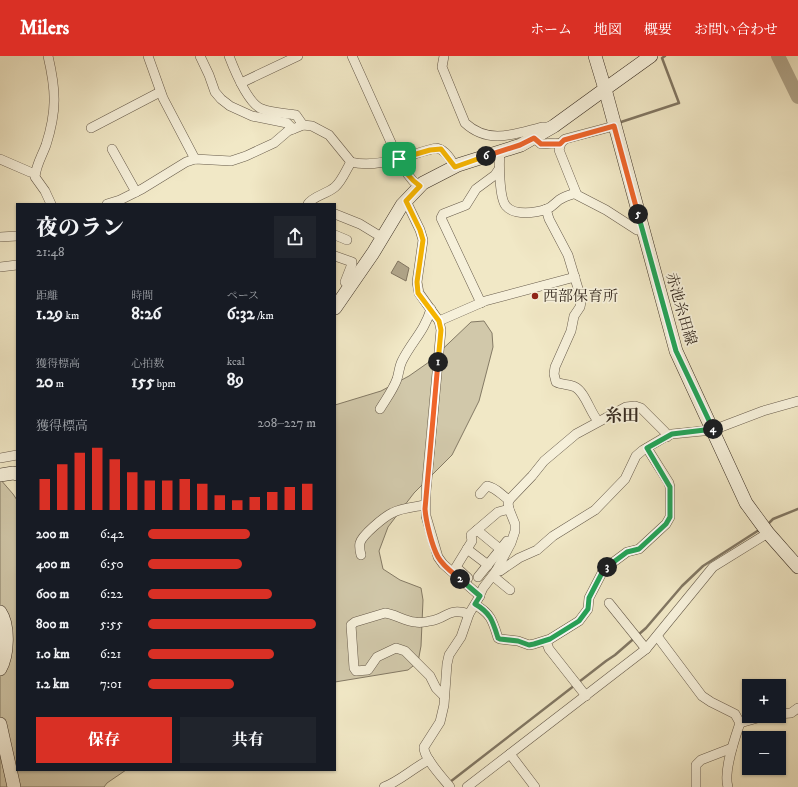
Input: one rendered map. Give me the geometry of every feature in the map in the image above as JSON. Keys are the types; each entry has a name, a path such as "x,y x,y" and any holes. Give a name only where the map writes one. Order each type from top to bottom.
{"main road":[{"name":"赤池糸田線","path":"595,56 676,351 746,503 768,533 798,567"},
{"path":"336,307 383,238 406,201 420,186 455,167 520,145 534,138 552,127 651,56"},
{"path":"0,475 16,474"},
{"path":"0,612 6,629 6,644 3,664 0,669"},
{"path":"0,724 14,787"}],"street":[{"path":"48,56 54,81 54,115 35,177 45,191 51,203"},
{"path":"148,56 160,92 195,159"},
{"path":"200,56 215,92 221,99 230,106 252,116 287,123 293,129"},
{"path":"229,56 241,83 255,105 262,109 296,115 303,124"},
{"path":"241,83 298,56"},
{"path":"352,56 402,167 413,181 420,186"},
{"path":"444,56 442,68 465,123 472,129 484,136 501,137 542,127 552,127"},
{"path":"91,128 160,92"},
{"path":"110,203 136,192 179,166 195,159 231,161 274,143 293,129 303,124 312,126 329,135 350,162 356,163 399,159 430,150 441,149 455,167"},
{"path":"614,126 564,140 560,144 559,150 576,193 581,198 606,210 637,230 643,230"},
{"path":"534,138 541,144 560,144"},
{"path":"112,149 136,192"},
{"path":"500,152 503,201 506,206 515,211 530,212 546,209 567,196 576,193"},
{"path":"0,159 35,173"},
{"path":"308,203 310,200 318,201 336,187 350,162"},
{"path":"481,303 442,218 443,214 466,205 476,189 500,169"},
{"path":"406,201 420,230 423,240 417,282 418,293 439,321 441,330 425,505 428,528 438,557 443,564 479,597"},
{"path":"546,209 549,219 568,255 581,302 580,308 574,316 571,331 555,367 554,374 556,382 561,385 575,387 580,392 598,421"},
{"path":"336,214 360,224 383,238"},
{"path":"336,235 347,240"},
{"path":"0,237 16,236"},
{"path":"336,256 352,262 345,282 350,286"},
{"path":"0,267 16,265"},
{"path":"439,321 481,303 575,277"},
{"path":"380,409 397,378 398,369 402,360 422,331 431,309"},
{"path":"494,573 500,571 519,558 537,550 553,536 595,510 625,479 636,456 667,436 672,434 713,430 763,411 798,401"},
{"path":"647,448 670,487 670,517 666,524 639,549 627,552 604,569 589,598 588,609 579,621 546,641 529,645 518,641 498,638 491,617 480,607 479,597 456,567 472,541 471,535 498,512 509,505 544,461 576,434 598,421 626,407 635,406 641,408 665,432 667,436"},
{"path":"0,458 16,455"},
{"path":"450,787 428,760 423,751 424,747 440,722 444,705 446,664 449,655 461,637 469,614 494,573 515,530 515,524 509,505 497,489 487,486 480,494"},
{"path":"361,555 359,549 360,542 365,535 385,518 392,513 425,505"},
{"path":"477,530 500,549"},
{"path":"467,787 646,649 713,567 768,533"},
{"path":"478,577 510,537 512,538"},
{"path":"467,549 488,564"},
{"path":"494,573 510,590"},
{"path":"609,603 646,649"},
{"path":"444,696 436,688 430,676 405,651 400,649 396,648 377,657 368,670 356,672 354,668 351,625 355,622 385,613 390,613 415,622 432,621 450,612 463,612 469,614"},
{"path":"657,636 702,696 736,714 740,723 732,748 727,774 728,787"},
{"path":"546,641 549,649 586,696"},
{"path":"786,714 796,713"},
{"path":"696,787 696,765 701,760 732,748"},
{"path":"510,754 535,787"},
{"path":"384,787 397,781 411,770 428,760"}],"shaded area":[{"path":"398,261 409,268 406,281 391,273"},
{"path":"484,321 492,333 493,347 479,401 452,455 414,493 388,527 379,551 383,569 400,580 421,588 423,600 421,646 418,662 408,670 336,682 336,405 381,391 409,376 429,362 471,322"},
{"path":"0,479 16,498 16,771 125,771 107,783 104,787 0,787"}],"waterway":[{"path":"621,122 679,103 662,58 665,56"},
{"path":"778,56 798,97"},
{"path":"767,525 773,519 798,509"},
{"path":"450,782 615,655 646,628 682,586 703,566 759,530"}],"place":[{"name":"西部保育所","path":"535,296"}],"district":[{"name":"糸田","path":"622,416"}],"route":[{"path":"614,126 676,351 713,430 672,434 647,448 670,487 670,517 666,524 639,549 627,552 604,569 589,598 588,609 579,621 541,643 529,645 518,641 498,638 491,617 475,604 480,596 443,564 438,557 428,528 425,509 426,491 441,330 439,321 418,293 418,270 423,240 412,210 406,201 420,186 413,181 402,167 399,159 436,148 441,149 445,153 455,167 520,145 534,138 541,144 560,144 564,140 614,126"}]}
